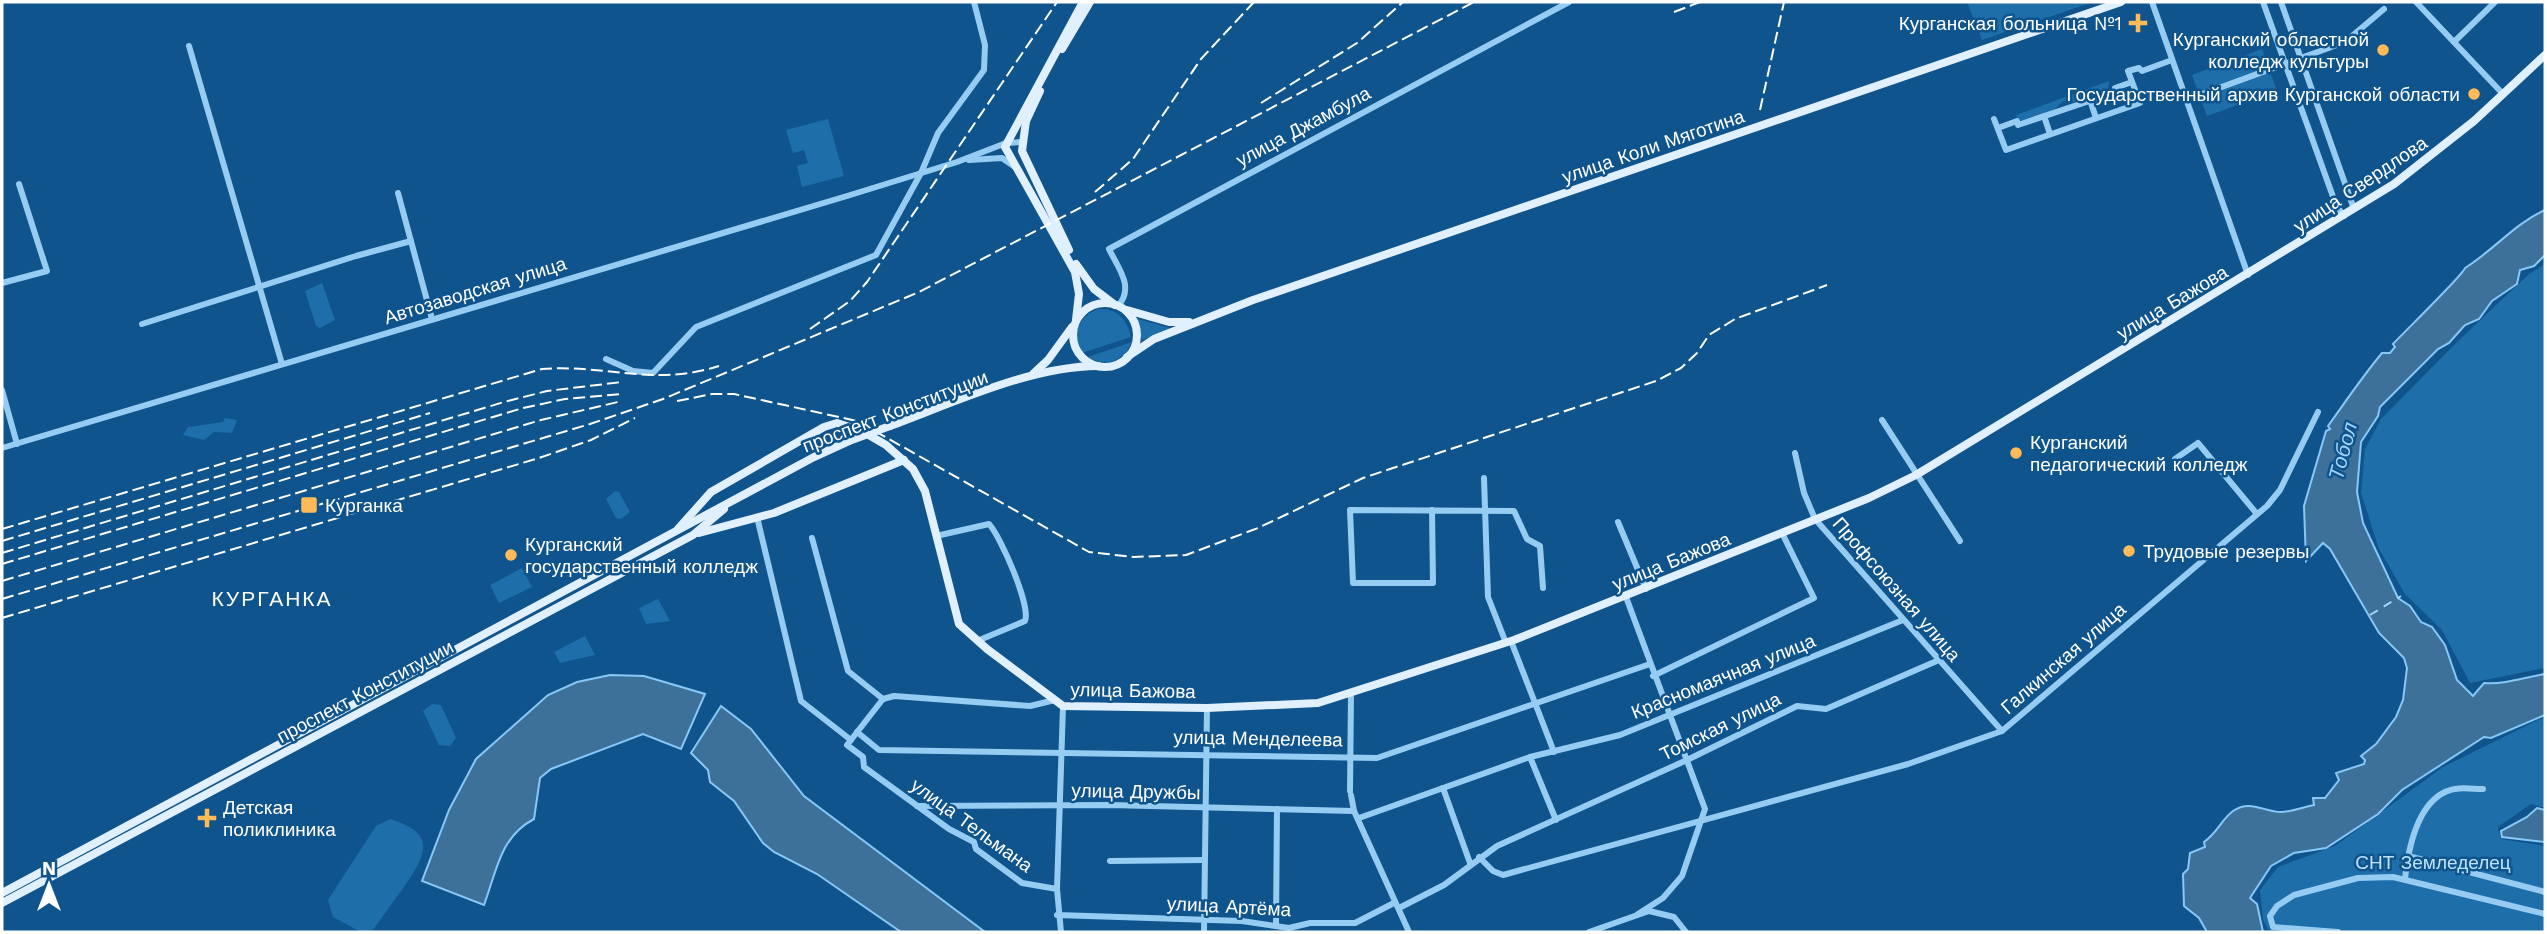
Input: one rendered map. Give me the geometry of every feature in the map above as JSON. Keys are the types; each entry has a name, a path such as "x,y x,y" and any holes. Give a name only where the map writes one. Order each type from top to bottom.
{"main road":[{"path":"1083,2 1013,132 1002,144 1075,272 1079,294 1073,340 1078,352 1098,366 1112,365 1127,358 1133,349 1136,334 1132,319 1094,289 1074,261 1040,192 1021,142 1026,121 1063,46 1090,2"},
{"name":"улица Коли Мяготина","path":"1127,358 1149,341 1196,321 2120,2"},
{"name":"улица Свердлова","path":"2248,275 2424,163 2545,55"},
{"name":"улица Бажова","path":"904,460 922,484 958,624 977,642 1063,706 1207,708 1307,705 1351,694 1508,642 1646,589 1916,475 2248,275"},
{"path":"1075,322 1084,310 1096,304 1118,306"},
{"name":"улица Коли Мяготина","path":"1118,306 1169,322 1196,321"},
{"name":"проспект Конституции","path":"1030,377 1048,360 1075,322"},
{"name":"проспект Конституции","path":"3,897 278,742 849,441 1030,377 1080,366 1098,366"},
{"path":"678,529 711,492 829,425 842,424 862,431 904,460"},
{"path":"693,535 783,510 904,460"},
{"path":"735,500 732,516 747,518"},
{"name":"проспект Конституции","path":"97,846 214,789 693,535 735,500"},
{"path":"654,542 661,551"},
{"path":"425,664 430,674"},
{"path":"278,742 284,752"},
{"path":"209,780 214,789"}],"street":[{"path":"606,359 633,371 653,373 696,327 868,260 877,253 921,173 939,133 984,70 985,45 974,2"},
{"name":"улица Джамбула","path":"1118,306 1126,296 1127,286 1109,248 1569,2"},
{"path":"2152,2 2248,275"},
{"path":"2263,2 2336,205 2344,216"},
{"path":"2281,2 2354,209"},
{"path":"2416,2 2503,94"},
{"path":"2454,42 2495,2"},
{"path":"2186,100 2302,58 2356,35 2384,9"},
{"path":"189,46 282,364"},
{"path":"1994,119 2006,150 2140,103 2128,71 2138,68 2142,71 2172,60"},
{"path":"1998,128 2044,116 2132,82"},
{"path":"2090,100 2096,118"},
{"path":"2044,116 2050,134"},
{"path":"957,162 1002,144 1021,142"},
{"path":"957,162 1002,158 1018,171"},
{"name":"Автозаводская улица","path":"2,448 957,162"},
{"path":"2,284 47,271 19,184"},
{"path":"398,194 432,319"},
{"path":"2336,205 2350,197"},
{"path":"142,324 258,286 411,242"},
{"path":"2,390 17,444"},
{"name":"Галкинская улица","path":"1479,857 1493,871 1503,875 1908,764 2002,731 2257,514 2280,490 2318,412"},
{"path":"1882,420 1960,541"},
{"path":"2177,463 2175,459 2181,453 2198,443 2257,514"},
{"name":"Профсоюзная улица","path":"1795,453 1804,493 1815,519 2002,731"},
{"path":"1359,818 1530,757 1553,753 1536,705 1488,597 1484,478"},
{"path":"1432,510 1433,583 1353,583 1350,510 1432,510 1514,511 1527,539 1540,546 1543,587"},
{"name":"улица Тельмана","path":"757,517 802,701 849,742 863,757 864,766 948,829 968,838 976,849 1022,883 1057,889"},
{"path":"1618,522 1646,589"},
{"path":"936,536 989,524 997,532 1020,587 1027,612 1025,621 977,642"},
{"path":"1653,676 1814,598 1782,533"},
{"path":"813,538 848,671 883,699 849,742"},
{"path":"1626,597 1653,676 1705,809 1682,876 1663,898 1638,915"},
{"name":"Красномаячная улица","path":"1553,753 1620,735 1670,717 1903,620"},
{"name":"Томская улица","path":"1556,820 1797,706 1826,709 1939,660"},
{"name":"улица Менделеева","path":"857,732 878,750 1349,755 1377,758 1650,664"},
{"path":"1351,694 1349,755 1354,811 1409,932"},
{"name":"улица Бажова","path":"883,699 894,696 1030,706 1055,700"},
{"path":"1061,932 1057,915 1057,889 1062,805 1063,706"},
{"path":"1204,932 1207,708"},
{"path":"1530,757 1556,820"},
{"path":"1443,788 1470,863"},
{"path":"2405,879 2408,856 2419,823 2435,799 2456,789 2483,789"},
{"name":"улица Дружбы","path":"917,806 1062,805 1354,811"},
{"path":"1276,926 1277,808"},
{"name":"улица Артёма","path":"1057,915 1262,922 1289,928 1324,922 1355,923 1444,885 1479,857 1556,820"},
{"path":"2408,856 2545,892"},
{"path":"1110,861 1204,860"},
{"path":"2338,932 2273,927 2270,916 2286,900 2326,885 2358,878 2405,879 2545,914"},
{"path":"1590,932 1649,911 1674,917 1686,932"}],"green space":[{"path":"1967,2 2093,2 1982,40"},
{"path":"2262,49 2277,91 2207,116 2192,75"},
{"path":"2109,81 2108,90 2076,102 2063,101 2054,110 2023,121 2016,115"},
{"path":"828,119 844,176 802,187 797,166 808,163 804,150 793,153 786,130"},
{"path":"2545,264 2545,668 2470,683 2442,630 2405,594 2379,549 2361,493 2365,449 2381,419 2529,274"},
{"path":"322,283 335,320 320,328 316,326 305,291"},
{"path":"1098,309 1111,310 1120,316 1131,337 1082,353 1077,340 1078,327 1086,316"},
{"path":"1138,319 1173,329 1142,340"},
{"path":"1132,342 1129,349 1114,361 1101,362 1088,357"},
{"path":"225,418 237,420 232,433 214,432 204,440 183,435 188,427 223,422"},
{"path":"615,491 619,492 630,512 621,519 616,518 606,499"},
{"path":"522,568 532,587 499,603 490,585"},
{"path":"658,599 670,621 646,624 639,608"},
{"path":"585,636 595,655 560,663 554,652"},
{"path":"432,704 441,705 456,738 450,746 439,745 423,711"},
{"name":"СНТ Земледелец","path":"2540,719 2545,719 2545,808 2531,804 2498,827 2501,839 2545,846 2545,932 2270,932 2263,920 2260,890 2278,867 2335,846 2443,767"},
{"path":"390,819 405,824 421,837 422,853 413,873 373,930 361,932 333,917 328,900 376,826"}],"water":[{"name":"Тобол","path":"2545,210 2545,255 2534,266 2520,270 2517,284 2492,301 2479,319 2465,325 2449,343 2438,349 2380,407 2378,416 2361,442 2357,492 2363,523 2398,598 2410,606 2421,622 2432,627 2445,645 2457,680 2473,696 2484,683 2507,682 2545,674 2545,715 2491,738 2484,737 2402,790 2378,814 2326,848 2294,853 2271,866 2250,898 2257,904 2263,932 2207,932 2199,918 2184,906 2183,874 2188,869 2190,853 2205,847 2204,842 2239,808 2251,806 2285,812 2314,805 2313,798 2325,798 2339,780 2336,773 2364,764 2365,760 2361,756 2376,744 2396,717 2403,700 2407,668 2404,658 2379,633 2330,549 2323,543 2306,561 2304,506 2326,431 2330,429 2328,426 2382,353 2390,353 2395,347 2393,344 2465,268 2524,222"},
{"path":"610,675 644,676 705,694 681,749 643,734 551,769 540,778 534,819 523,826 507,845 484,905 422,881 449,810 476,759 548,695 577,682"},
{"path":"721,706 751,729 804,796 985,932 901,932 817,874 774,852 763,843 734,801 710,782 708,770 691,753"},
{"path":"2537,808 2545,810 2545,842 2502,837 2501,831 2527,817"}],"ferry route":[{"path":"2370,615 2401,596"}],"railway":[{"path":"810,329 850,301 867,282 1057,2"},
{"path":"1095,192 1133,159 1201,59 1254,2"},
{"path":"1261,103 1357,43 1403,2"},
{"path":"2,599 590,424 663,399 919,292 1474,2"},
{"path":"1674,12 1700,2"},
{"path":"1760,110 1784,2"},
{"path":"677,401 712,394 734,394 857,421 1089,552 1133,557 1186,555 1258,528 1363,478 1656,381 1681,368 1697,353 1709,335 1735,319 1827,285"},
{"path":"2,529 542,369 672,375 719,366"},
{"path":"2,553 504,402 547,391 622,382"},
{"path":"2,564 523,408 565,399 621,394"},
{"path":"2,581 541,420 618,402"},
{"path":"2,541 430,413"},
{"path":"2,618 539,458 591,440 635,418"}],"place":[{"name":"Курганская больница №1","path":"2138,23"},
{"name":"Курганский областной колледж культуры","path":"2383,50"},
{"name":"Государственный архив Курганской области","path":"2474,94"},
{"name":"Курганский педагогический колледж","path":"2016,453"},
{"name":"Курганка","path":"309,505"},
{"name":"Трудовые резервы","path":"2129,551"},
{"name":"Курганский государственный колледж","path":"511,555"},
{"name":"Детская поликлиника","path":"207,818"}],"district":[{"name":"КУРГАНКА","path":"272,599"}]}
